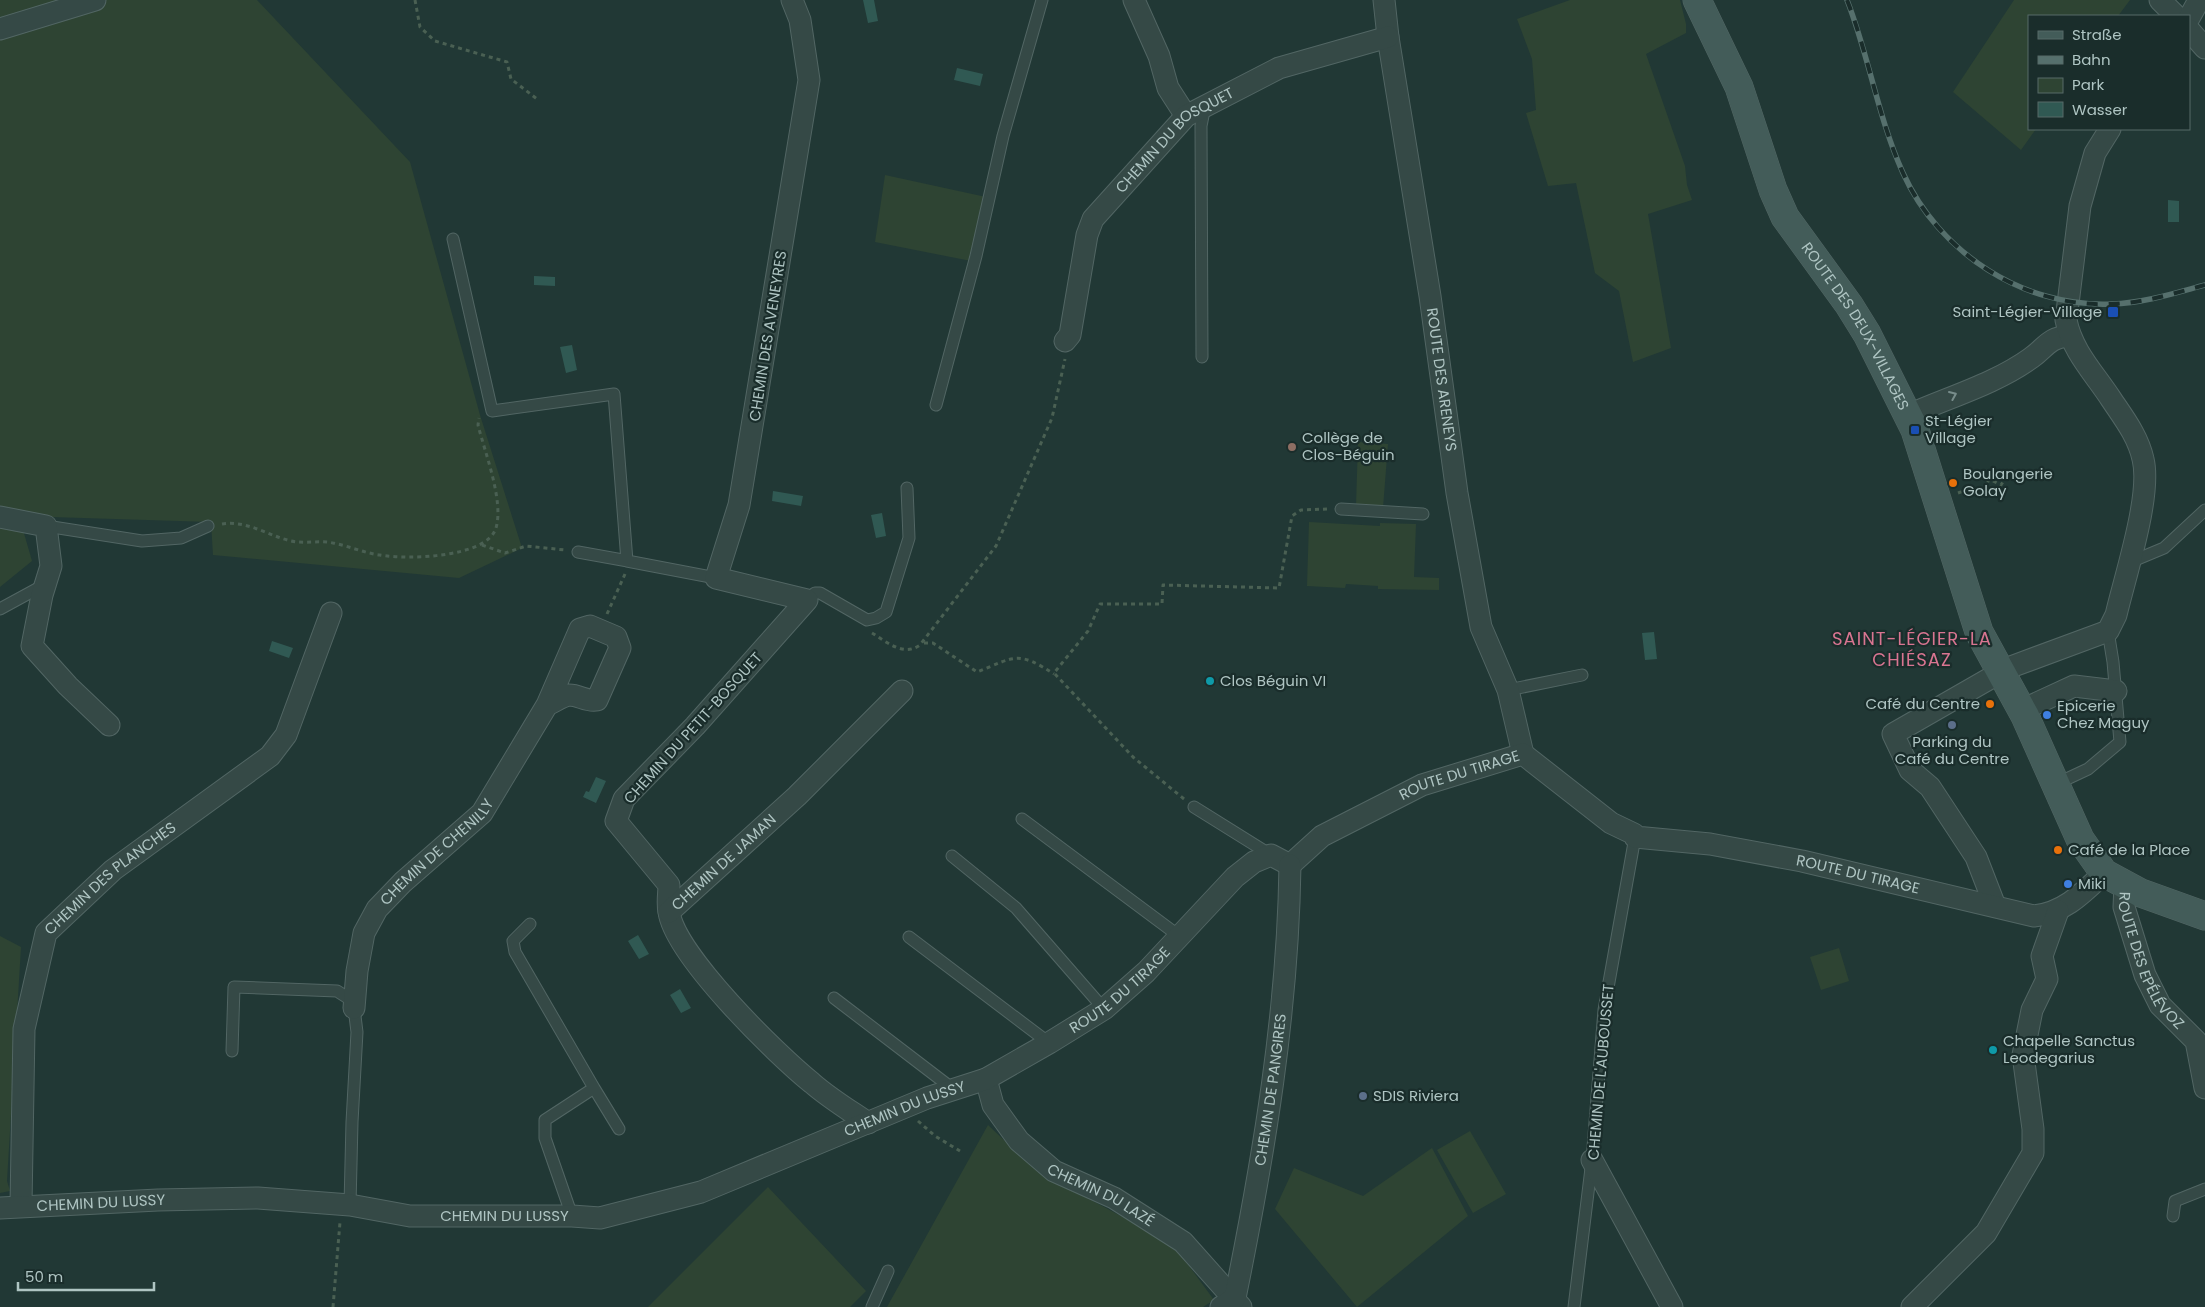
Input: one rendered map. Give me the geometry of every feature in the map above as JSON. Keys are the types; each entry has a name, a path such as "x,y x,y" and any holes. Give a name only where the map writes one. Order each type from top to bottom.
{"main road":[{"name":"ROUTE DES DEUX-VILLAGES","path":"1697,0 1739,88 1773,190 1785,217 1849,305 1877,352 1915,430 1979,632 2022,710 2080,839 2114,879"},
{"path":"2114,879 2205,916"}],"street":[{"path":"0,29 95,0"},
{"name":"CHEMIN DES AVENEYRES","path":"716,578 739,505 809,80 800,20 792,0"},
{"path":"1134,0 1159,56 1168,88 1186,116"},
{"name":"ROUTE DES ARENEYS","path":"1384,0 1388,37 1430,296 1457,493 1481,627 1508,690 1523,754"},
{"path":"2160,0 2175,15"},
{"path":"2190,16 2199,0"},
{"path":"2190,31 2205,48"},
{"name":"CHEMIN DU BOSQUET","path":"1065,341 1070,335 1088,235 1093,220 1186,116 1279,68 1388,37"},
{"path":"1995,906 1976,857 1930,787 1910,770 1893,734 2000,672 2108,631 2116,615 2146,482 2143,458 2134,435 2079,354 2069,336 2066,320 2080,206 2095,153 2109,130"},
{"path":"1908,415 2004,375 2032,358 2056,337 2069,336"},
{"path":"0,517 46,526 51,566 32,646 68,686 109,725"},
{"path":"716,578 807,600"},
{"name":"CHEMIN DU PETIT-BOSQUET","path":"668,912 669,885 616,821 624,800 695,726 807,600"},
{"name":"CHEMIN DES PLANCHES","path":"21,1205 24,1029 46,934 113,870 270,756 286,735 331,613"},
{"name":"CHEMIN DE CHENILLY","path":"354,1008 357,971 364,933 377,909 403,882 482,813 547,705 580,629 590,626 599,630"},
{"path":"547,705 568,695 579,697 588,702 596,700 620,648 616,637 599,630"},
{"path":"2022,710 2074,686 2116,691"},
{"name":"CHEMIN DE JAMAN","path":"868,1123 812,1084 767,1042 685,949 668,912 797,796 902,691"},
{"name":"ROUTE DU TIRAGE","path":"986,1079 1104,1009 1141,976 1235,877 1254,862 1280,860 1413,789 1523,754 1611,823 1634,834 1635,837 1710,844 1802,861 2034,916 2058,911 2082,894 2114,879"},
{"name":"CHEMIN DE PANGIRES","path":"1232,1304 1270,1108 1282,1014 1289,921 1280,860"},
{"name":"ROUTE DES EPÉLÉVOZ","path":"2114,879 2145,975 2160,1005 2196,1041 2205,1088"},
{"path":"1912,1307 1986,1232 2033,1153 2033,1129 2023,1055 2032,1010 2047,979 2042,956 2058,911"},
{"name":"CHEMIN DU LUSSY","path":"0,1208 21,1205 258,1198 346,1204 410,1216 572,1216 600,1218 701,1192 904,1108 953,1089 986,1079"},
{"name":"CHEMIN DU LAZÉ","path":"986,1079 993,1105 1018,1141 1054,1171 1114,1198 1183,1242 1232,1304"},
{"path":"1592,1160 1672,1307"}],"lane":[{"path":"936,405 976,256 1003,136 1042,0"},
{"path":"1202,357 1201,126 1205,106"},
{"path":"453,239 492,411 614,394 629,562"},
{"path":"807,600 815,593 820,593 866,620 876,618 886,612 909,538 907,488"},
{"path":"1341,509 1424,514"},
{"path":"2128,564 2164,548 2205,510"},
{"path":"46,526 142,541 181,538 208,526"},
{"path":"578,552 716,578"},
{"path":"0,610 46,584"},
{"path":"2056,784 2088,769 2120,742 2116,691 2108,631"},
{"path":"1508,690 1582,676"},
{"path":"1194,807 1280,860"},
{"path":"1022,819 1179,936"},
{"name":"CHEMIN DE L'AUBOUSSET","path":"1574,1307 1592,1160 1604,1010 1635,837"},
{"path":"952,856 1016,908 1104,1009"},
{"path":"530,924 513,940 515,952 619,1129"},
{"path":"909,937 1049,1043"},
{"path":"232,1051 234,987 337,991 348,998 354,1008"},
{"path":"834,998 953,1089"},
{"name":"CHEMIN DE CHENILLY","path":"346,1204 358,1032 354,1008"},
{"path":"572,1216 545,1138 545,1120 594,1088"},
{"path":"2173,1216 2175,1201 2205,1189"},
{"path":"872,1307 888,1271"}],"path":[{"path":"415,0 420,26 435,41 507,62 511,78 537,99"},
{"path":"868,631 897,648 914,649 923,643 996,546 1052,418 1067,352 1065,341"},
{"path":"208,526 229,523 237,524 254,527 276,537 301,543 330,542 381,556 422,557 457,553 482,545 496,530 498,512 478,425 479,418 492,411"},
{"path":"1955,494 1972,488 1983,494 1989,479 2001,485 2009,472"},
{"path":"1055,674 1088,631 1100,604 1162,604 1163,586 1279,588 1292,516 1300,510 1341,509"},
{"path":"482,545 505,553 526,546 548,547 578,552"},
{"path":"599,630 629,562"},
{"path":"923,643 933,643 977,672 1017,656 1037,663 1055,674 1133,757 1194,807"},
{"path":"904,1108 935,1136 960,1151"},
{"path":"333,1307 346,1204"}],"green space":[{"path":"0,0 257,0 410,162 480,415 522,548 459,578 213,555 211,522 19,516 32,561 0,587"},
{"path":"1570,0 1680,0 1686,24 1686,33 1646,54 1685,166 1687,185 1692,200 1648,214 1671,348 1633,362 1619,291 1595,273 1576,183 1548,186 1526,113 1536,110 1532,59 1517,19"},
{"path":"2014,0 2130,0 2119,15 2028,15 2028,130 2035,130 2021,150 1953,92"},
{"path":"885,175 986,197 971,261 875,242"},
{"path":"1358,442 1388,444 1383,508 1356,506"},
{"path":"1309,522 1380,526 1380,523 1416,524 1414,577 1439,578 1439,590 1378,589 1378,586 1346,584 1345,588 1307,586"},
{"path":"0,936 21,947 7,1181 10,1191 0,1193"},
{"path":"1839,948 1849,981 1821,990 1810,957"},
{"path":"988,1125 1037,1171 1173,1244 1214,1300 1203,1307 887,1307"},
{"path":"1470,1131 1506,1194 1473,1213 1437,1150"},
{"path":"1432,1148 1468,1216 1357,1307 1275,1209 1294,1168 1363,1196"},
{"path":"768,1187 866,1291 850,1307 648,1307"}],"water":[{"path":"863,0 874,0 878,21 868,23"},
{"path":"957,68 983,74 980,86 954,80"},
{"path":"2168,200 2179,201 2179,222 2168,222"},
{"path":"534,276 555,277 555,286 534,285"},
{"path":"572,345 577,370 566,373 560,347"},
{"path":"773,491 803,496 801,506 772,501"},
{"path":"882,513 886,536 876,538 871,515"},
{"path":"1654,632 1657,659 1645,660 1642,633"},
{"path":"272,641 293,648 289,658 269,651"},
{"path":"596,777 606,781 596,803 583,797 586,791 589,792"},
{"path":"638,935 649,954 639,959 628,941"},
{"path":"680,989 691,1008 681,1013 670,995"}],"railway":[{"path":"1847,0 1862,43 1887,131 1903,173 1919,202 1938,228 1962,251 1988,270 2017,285 2047,296 2079,303 2112,304 2136,302 2205,285"}],"place":[{"name":"Saint-Légier-Village","path":"2113,312"},
{"name":"St-Légier Village","path":"1915,430"},
{"name":"Collège de Clos-Béguin","path":"1292,447"},
{"name":"Boulangerie Golay","path":"1953,483"},
{"name":"Clos Béguin VI","path":"1210,681"},
{"name":"Café du Centre","path":"1990,704"},
{"name":"Epicerie Chez Maguy","path":"2047,715"},
{"name":"Parking du Café du Centre","path":"1952,725"},
{"name":"Café de la Place","path":"2058,850"},
{"name":"Miki","path":"2068,884"},
{"name":"Chapelle Sanctus Leodegarius","path":"1993,1050"},
{"name":"SDIS Riviera","path":"1363,1096"}],"district":[{"name":"SAINT-LÉGIER-LA CHIÉSAZ","path":"1912,649"}]}
